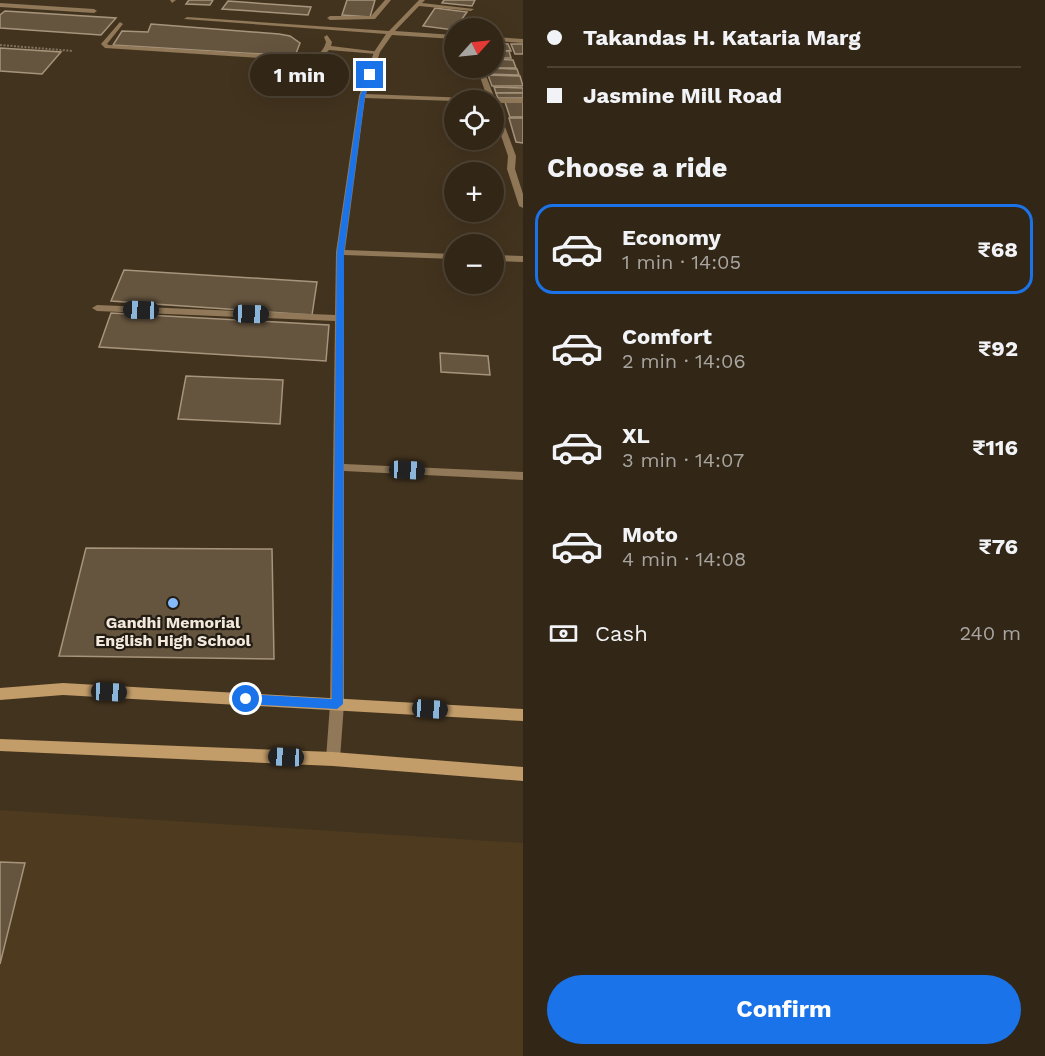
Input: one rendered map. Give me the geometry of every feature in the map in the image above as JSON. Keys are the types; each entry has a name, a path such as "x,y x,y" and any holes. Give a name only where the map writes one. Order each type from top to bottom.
{"main road":[{"path":"0,694 63,689 523,715"},
{"path":"0,745 333,759 523,774"}],"street":[{"path":"330,18 373,18 388,0"},
{"path":"333,759 337,704 340,252 362,96 377,52 391,32 420,2 471,9"},
{"path":"0,5 94,11"},
{"path":"187,19 444,36"},
{"path":"120,24 104,44 107,47 307,59 321,56 328,48 327,37"},
{"path":"504,40 523,41"},
{"path":"328,48 377,52"},
{"path":"362,96 444,99"},
{"path":"504,100 523,101"},
{"path":"504,131 512,156 513,178 523,206"},
{"path":"340,252 444,257"},
{"path":"504,259 523,260"},
{"path":"97,308 339,318"},
{"path":"338,467 523,476"}],"path":[{"path":"0,45 73,51"}],"shaded area":[{"path":"0,810 523,843 523,1056 0,1056"}],"building":[{"path":"189,0 213,0 210,5 186,4"},
{"path":"347,0 375,0 370,17 342,15"},
{"path":"444,0 475,0 472,6 442,3"},
{"path":"228,1 311,7 308,15 222,9"},
{"path":"435,8 467,12 463,18 444,18 444,29 423,26"},
{"path":"5,11 116,18 101,35 0,28 0,15"},
{"path":"151,24 279,34 290,36 300,43 295,56 113,45 122,31 148,32"},
{"path":"504,44 508,44 511,51 504,51"},
{"path":"511,44 523,44 523,54 515,54"},
{"path":"0,48 61,52 42,74 0,71"},
{"path":"504,51 509,51 511,58 504,58"},
{"path":"504,60 513,60 516,68 504,68"},
{"path":"504,69 517,69 519,75 504,75"},
{"path":"504,76 520,76 523,86 492,86 489,78 504,78"},
{"path":"494,87 523,88 523,93 504,93 504,90 495,90"},
{"path":"504,93 523,93 523,98 504,98"},
{"path":"505,102 523,102 523,117 510,117"},
{"path":"509,118 523,118 523,143 516,142"},
{"path":"124,270 317,282 312,315 111,301"},
{"path":"111,313 329,325 326,361 99,347"},
{"path":"440,353 488,356 490,375 441,372"},
{"path":"186,376 283,380 280,424 178,419"},
{"name":"Gandhi Memorial English High School","path":"86,548 272,549 274,659 59,656"},
{"path":"0,862 25,863 0,964"}],"place":[{"name":"Gandhi Memorial English High School","path":"173,603"}],"route":[{"path":"246,699 337,704 340,252 362,96 370,75"}]}
